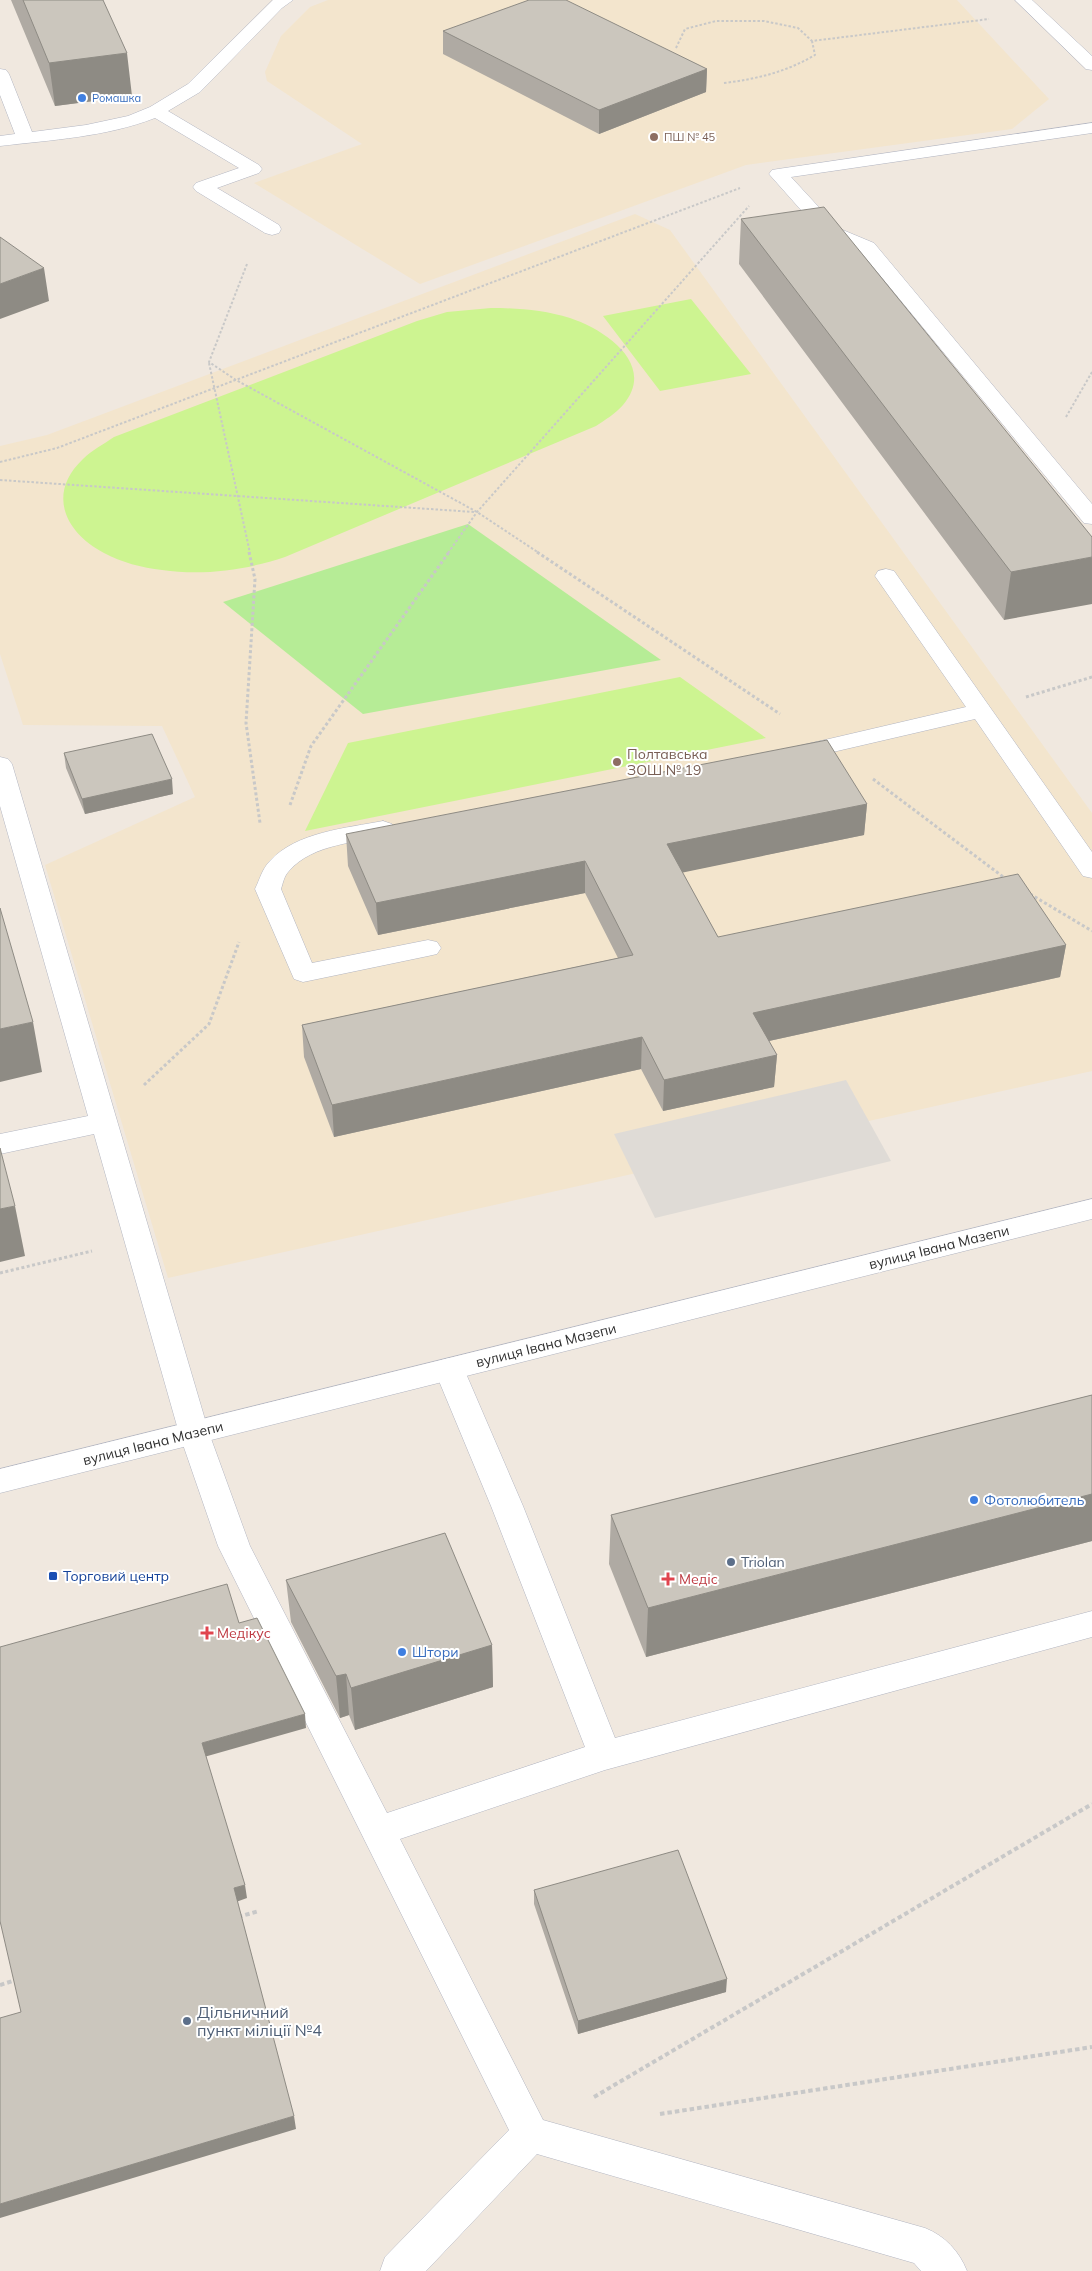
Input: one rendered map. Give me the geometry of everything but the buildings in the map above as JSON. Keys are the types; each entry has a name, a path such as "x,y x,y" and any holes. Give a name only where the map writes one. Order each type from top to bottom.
{"main road":[{"path":"0,141 86,130 133,120 156,111 194,88 276,5 285,0"},
{"path":"1023,0 1092,65"},
{"path":"0,74 26,138"},
{"path":"156,111 253,169 202,187 272,229"},
{"path":"778,174 1092,128"},
{"path":"778,174 831,232 867,247 1092,518"},
{"path":"886,576 1092,870"},
{"path":"772,758 831,747 980,711"},
{"path":"0,764 194,1433 234,1546 531,2134 924,2247 948,2271"},
{"path":"401,826 332,839 298,853 277,868 268,889 303,973 428,948"},
{"path":"0,1144 104,1122"},
{"name":"вулиця Івана Мазепи","path":"0,1481 1092,1209"},
{"path":"449,1369 507,1506 606,1755"},
{"path":"379,1831 606,1755 1092,1624"},
{"path":"399,2271 531,2134"}],"path":[{"path":"812,40 1037,13"},
{"path":"676,48 685,29 716,21 764,21 798,28 812,40 815,55 797,67 764,78 724,83"},
{"path":"0,462 57,448 778,174"},
{"path":"287,812 311,746 477,512 778,174"},
{"path":"249,257 209,362 255,579 246,723 261,829"},
{"path":"209,362 236,380 477,512"},
{"path":"0,480 477,512"},
{"path":"980,711 1092,677"},
{"path":"104,1122 209,1024 240,941"},
{"path":"0,1273 138,1241"},
{"path":"531,2134 1092,1804"},
{"path":"230,1919 259,1911"},
{"path":"0,1985 19,1980"},
{"path":"649,2116 1092,2047"}],"shaded area":[{"name":"ПШ № 45","path":"328,0 957,0 1049,99 1012,129 746,165 420,284 254,183 362,144 267,81 265,72 281,36 310,7"},
{"name":"Полтавська ЗОШ № 19","path":"635,214 670,230 1092,813 1092,1071 168,1278 45,865 195,797 162,726 23,725 0,654 0,446 47,435"},
{"path":"846,1080 891,1161 655,1218 614,1134"}],"green space":[{"path":"691,299 751,374 660,391 603,316"},
{"path":"491,308 531,310 560,315 584,324 612,340 631,363 634,376 632,390 623,405 596,426 270,562 209,572 177,572 139,566 104,553 90,544 70,523 65,511 63,498 65,485 72,472 83,459 114,437 417,321 447,312"},
{"path":"468,524 661,660 363,714 223,602"},
{"path":"680,677 766,738 305,831 348,743"}],"place":[{"name":"Ромашка","path":"82,98"},
{"name":"ПШ № 45","path":"654,137"},
{"name":"Полтавська ЗОШ № 19","path":"617,762"},
{"name":"Фотолюбитель","path":"974,1500"},
{"name":"Triolan","path":"731,1562"},
{"name":"Торговий центр","path":"53,1576"},
{"name":"Медіс","path":"668,1579"},
{"name":"Медікус","path":"207,1633"},
{"name":"Штори","path":"402,1652"},
{"name":"Дільничний пункт міліції №4","path":"187,2021"}]}
